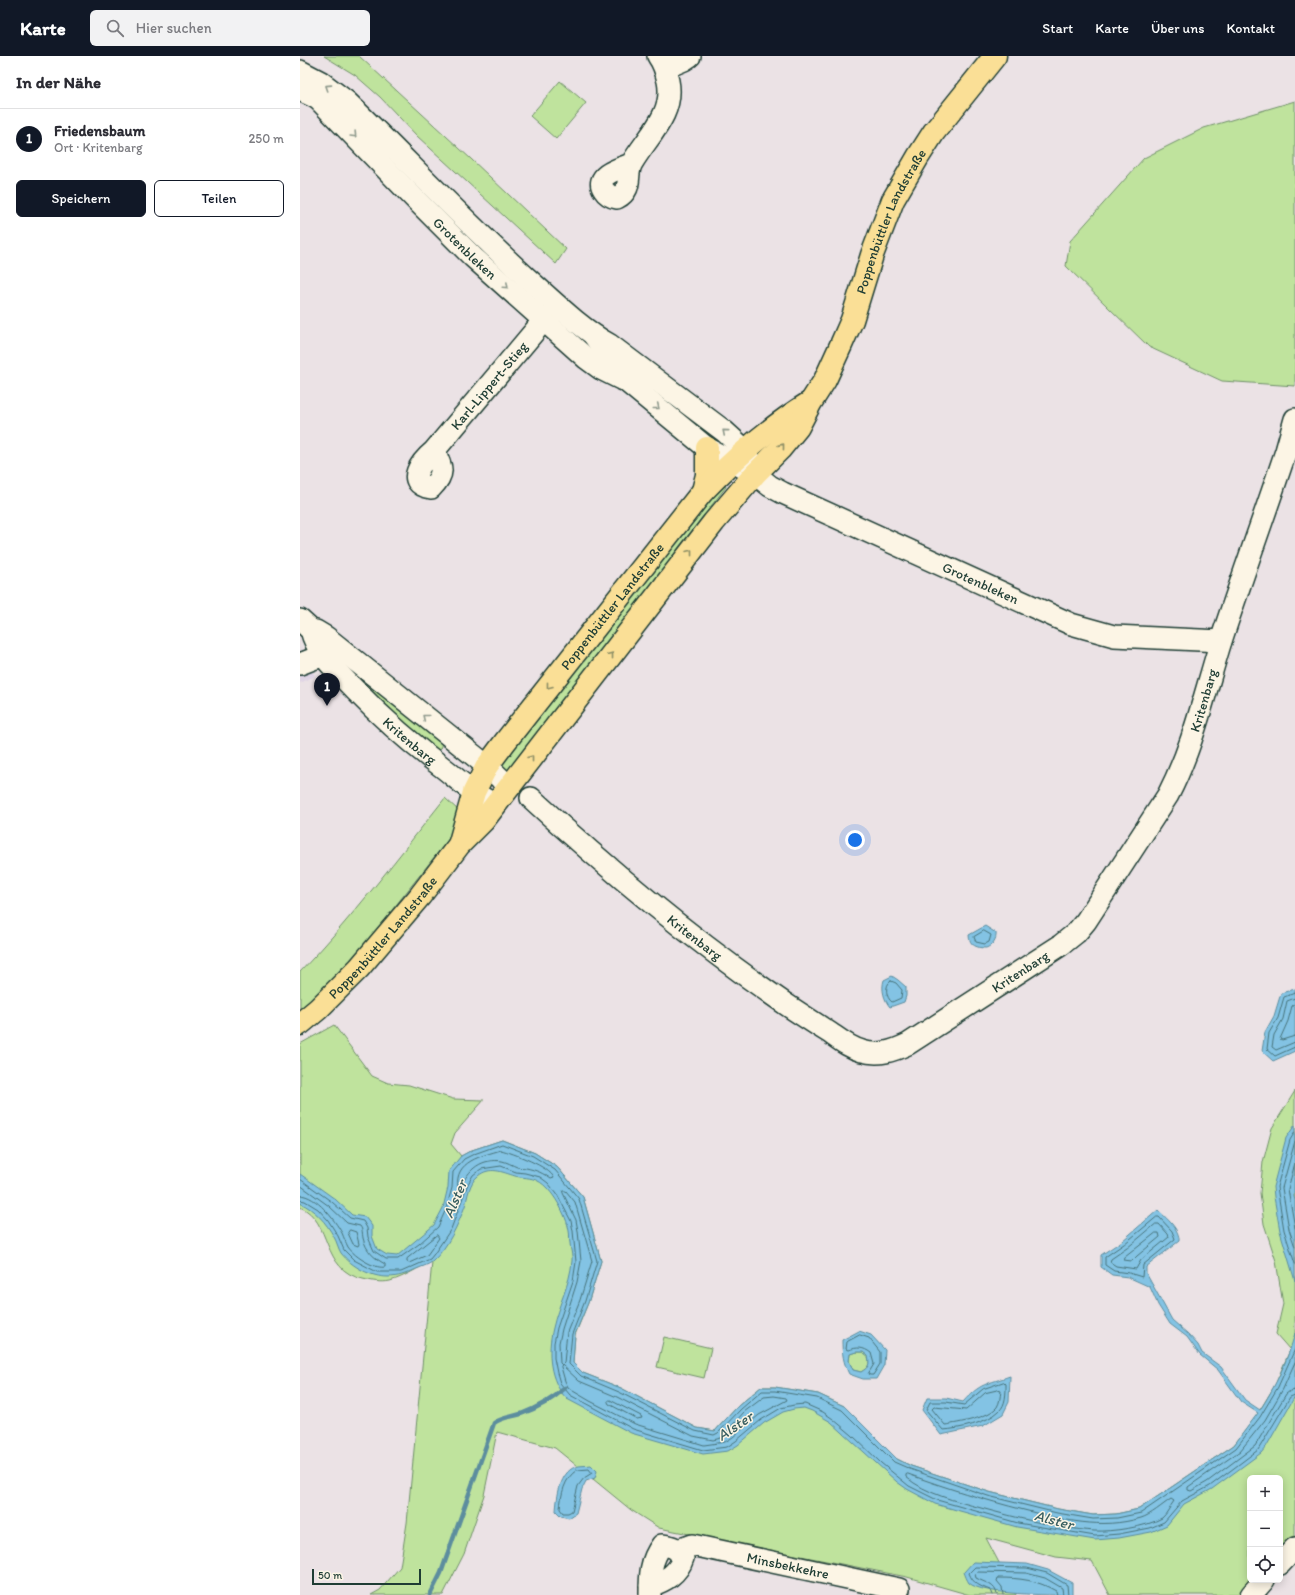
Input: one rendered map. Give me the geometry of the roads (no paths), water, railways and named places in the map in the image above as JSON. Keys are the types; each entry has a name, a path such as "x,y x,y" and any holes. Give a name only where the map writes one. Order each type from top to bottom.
{"main road":[{"name":"Poppenbüttler Landstraße","path":"300,1024 318,1009 359,968 420,896 459,845 477,828 714,522 793,432 825,380 852,320 872,256 893,200 918,156 934,132 995,56"},
{"name":"Poppenbüttler Landstraße","path":"459,845 474,792 487,766 703,491 739,457 787,416 811,402"},
{"path":"703,491 708,475 707,448"}],"street":[{"path":"631,164 657,126 667,108 669,93 661,62 684,60 690,56"},
{"name":"Grotenbleken","path":"300,72 336,91 487,242 594,336 610,345 724,431 739,457 755,474 770,486 1071,624 1114,636 1221,641"},
{"name":"Grotenbleken","path":"308,94 352,114 378,132"},
{"name":"Grotenbleken","path":"308,94 473,257 601,370 627,382 707,448 739,457"},
{"name":"Karl-Lippert-Stieg","path":"434,451 544,320"},
{"name":"Grotenbleken","path":"594,336 627,382"},
{"name":"Kritenbarg","path":"532,798 580,843 673,920 767,991 849,1045 862,1051 886,1053 908,1044 954,1016 1061,945 1076,933 1086,921 1164,802 1175,781 1194,728 1221,641 1291,448 1295,420"},
{"name":"Kritenbarg","path":"305,625 316,644 333,658 487,766 501,779 502,797 486,800 387,722 333,658"},
{"path":"300,664 333,658"},
{"path":"300,678 333,658"},
{"name":"Minsbekkehre","path":"650,1590 673,1574 681,1565 683,1558 678,1550 692,1545 898,1589"},
{"path":"1283,1561 1295,1548"},
{"path":"1251,1595 1261,1583"}],"water":[{"path":"985,926 996,933 994,942 986,948 974,946 969,939 969,935"},
{"path":"892,976 906,987 906,996 904,1002 890,1007 885,998 883,987 884,980"},
{"path":"1295,989 1295,1051 1273,1061 1262,1051 1265,1032 1274,1016 1281,993"},
{"path":"1295,1125 1295,1281 1280,1231 1273,1187 1286,1138"},
{"name":"Alster","path":"502,1140 535,1153 557,1167 583,1197 601,1261 588,1303 575,1334 573,1363 583,1373 621,1388 697,1428 715,1431 738,1406 761,1387 775,1387 818,1394 844,1406 897,1459 911,1466 989,1492 1058,1509 1093,1515 1116,1514 1139,1509 1234,1445 1258,1413 1241,1402 1218,1370 1200,1355 1187,1337 1170,1324 1158,1305 1150,1287 1128,1277 1112,1275 1101,1267 1101,1255 1122,1241 1158,1210 1175,1228 1179,1241 1146,1267 1146,1273 1172,1320 1198,1345 1202,1353 1221,1367 1245,1400 1260,1410 1280,1373 1289,1353 1295,1333 1295,1396 1266,1447 1261,1453 1212,1489 1184,1504 1167,1525 1151,1532 1119,1538 1095,1540 1017,1527 935,1504 897,1482 831,1422 804,1408 783,1412 764,1423 738,1445 728,1451 703,1454 631,1433 567,1399 556,1384 551,1366 551,1337 569,1278 572,1256 568,1225 562,1210 553,1196 538,1181 496,1171 487,1171 478,1176 469,1190 465,1206 456,1228 438,1255 427,1265 405,1274 392,1277 382,1277 369,1273 351,1263 341,1253 334,1237 324,1221 311,1209 300,1203 300,1174 335,1199 352,1215 365,1217 372,1226 372,1236 377,1249 387,1255 397,1256 434,1225 443,1208 448,1187 449,1171 461,1156 472,1150"},
{"path":"859,1331 871,1335 885,1350 884,1365 876,1379 863,1379 849,1374 843,1357 842,1340","holes":["863,1352 868,1356 868,1366 861,1372 853,1370 849,1361 850,1354"]},
{"path":"1010,1376 1009,1402 1003,1414 983,1426 941,1435 922,1410 927,1398 946,1398 963,1402 979,1388"},
{"path":"591,1465 597,1471 595,1478 586,1481 582,1489 576,1513 569,1518 561,1516 556,1511 557,1499 560,1486 566,1474 575,1467"},
{"path":"973,1562 1027,1564 1048,1570 1072,1583 1072,1595 1017,1594 976,1587 969,1583 964,1572"}],"waterway":[{"path":"430,1595 441,1573 494,1423 500,1419 521,1414 539,1406 550,1400 565,1388"}],"place":[{"name":"Friedensbaum","path":"327,706"}]}
